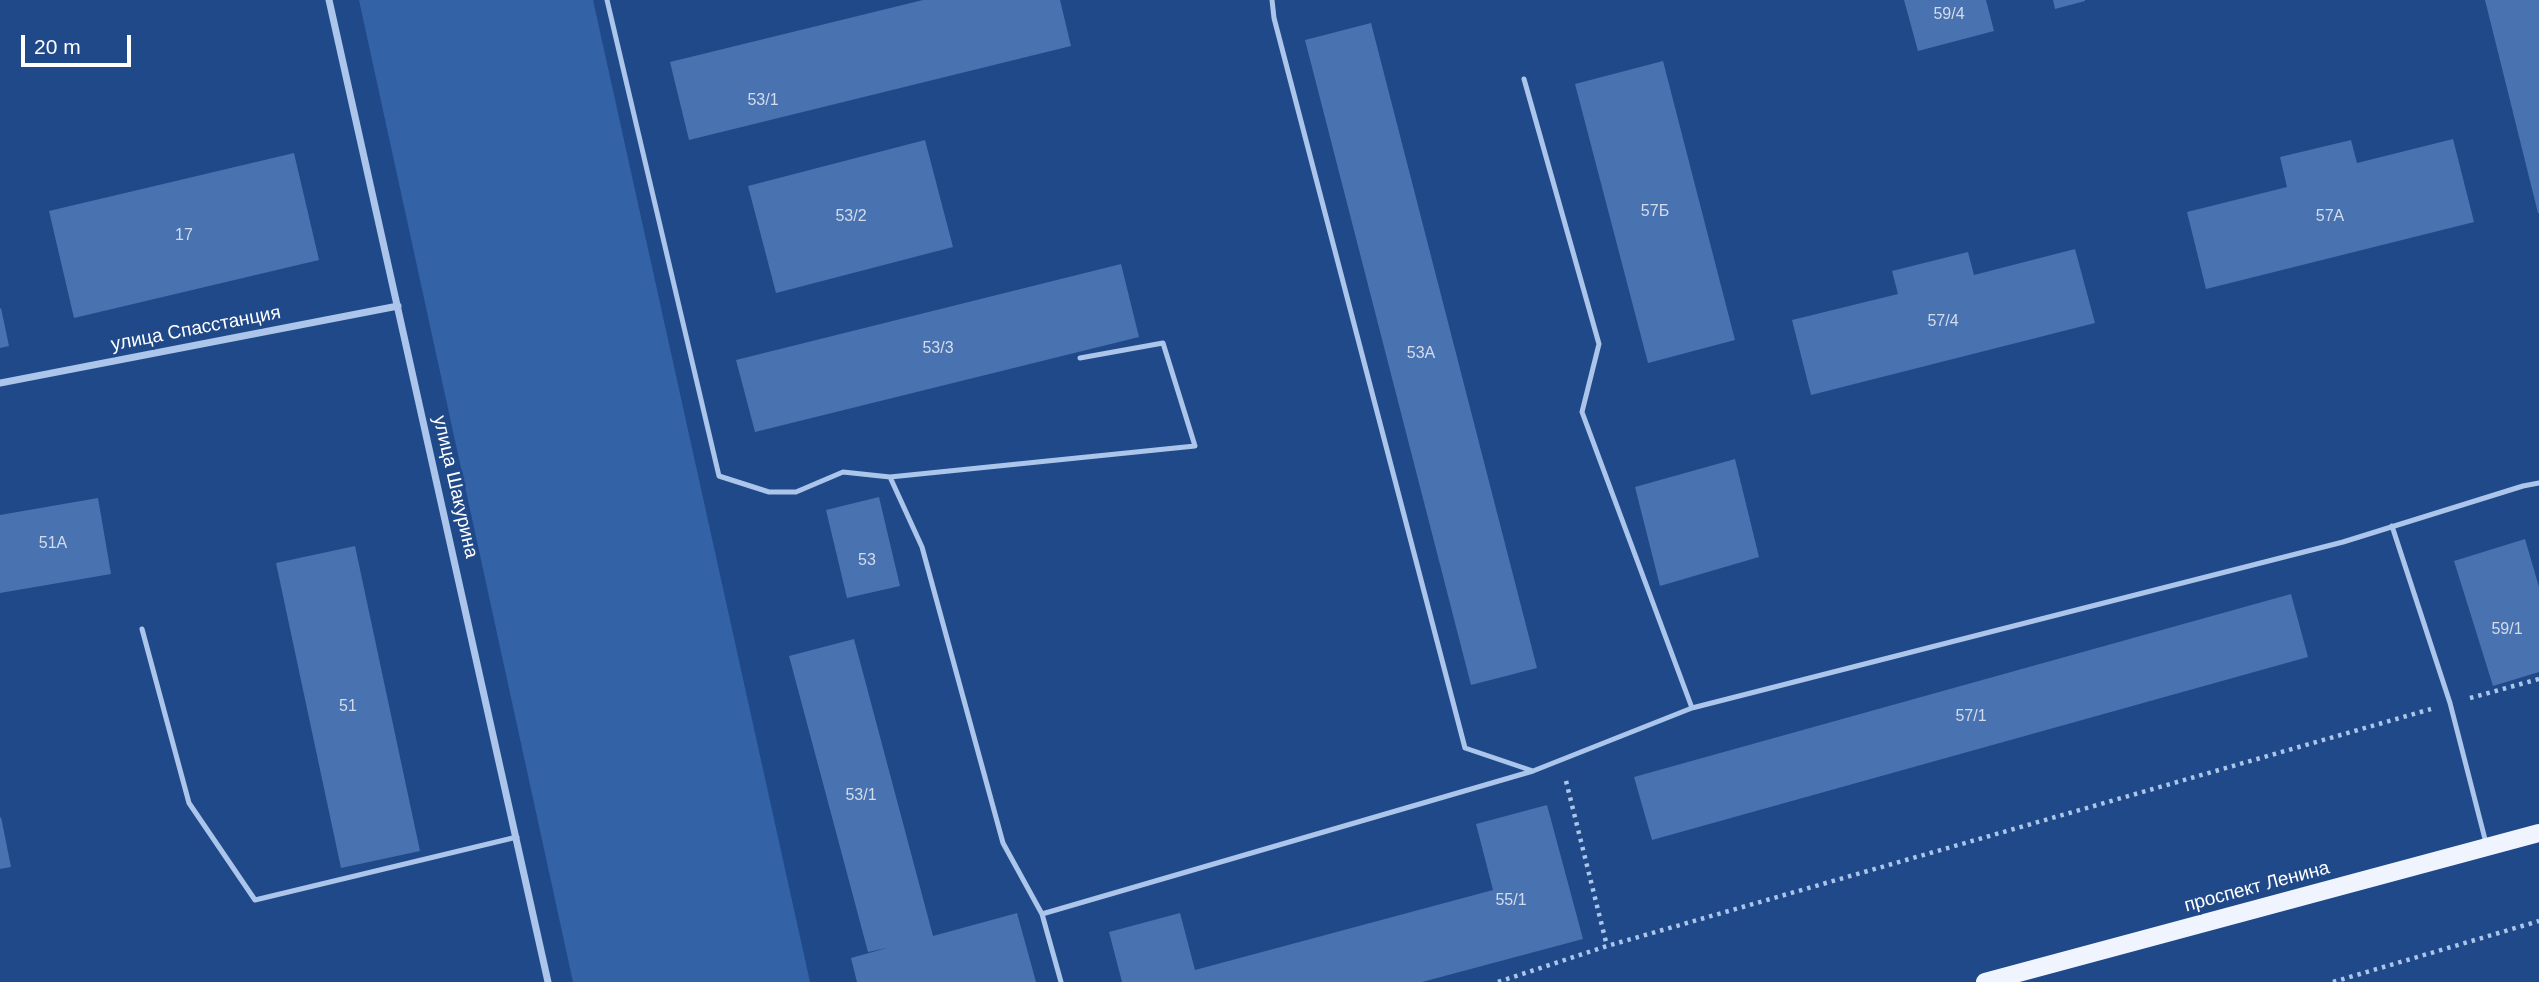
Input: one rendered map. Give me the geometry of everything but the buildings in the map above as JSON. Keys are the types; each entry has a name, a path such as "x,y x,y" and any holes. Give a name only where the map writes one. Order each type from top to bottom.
{"main road":[{"name":"проспект Ленина","path":"1985,982 2539,832"}],"street":[{"name":"улица Шакурина","path":"329,0 548,982"},
{"name":"улица Спасстанция","path":"0,383 398,306"}],"lane":[{"path":"607,0 719,475 769,492 796,492 843,472 890,477 1195,446 1163,343 1080,358"},
{"path":"1272,0 1465,748 1533,771"},
{"path":"1524,79 1599,344 1582,412 1692,708"},
{"path":"890,477 922,547 1003,843 1042,914 1062,982"},
{"path":"1042,914 1533,771 1692,708 2343,542 2539,483"},
{"path":"2392,526 2450,703 2486,846"},
{"path":"142,629 189,803 255,900 517,837"}],"path":[{"path":"1499,982 1607,947 2539,679"},
{"path":"1561,760 1607,947"},
{"path":"2333,982 2539,921"}],"shaded area":[{"path":"359,0 593,0 810,982 573,982"}]}
